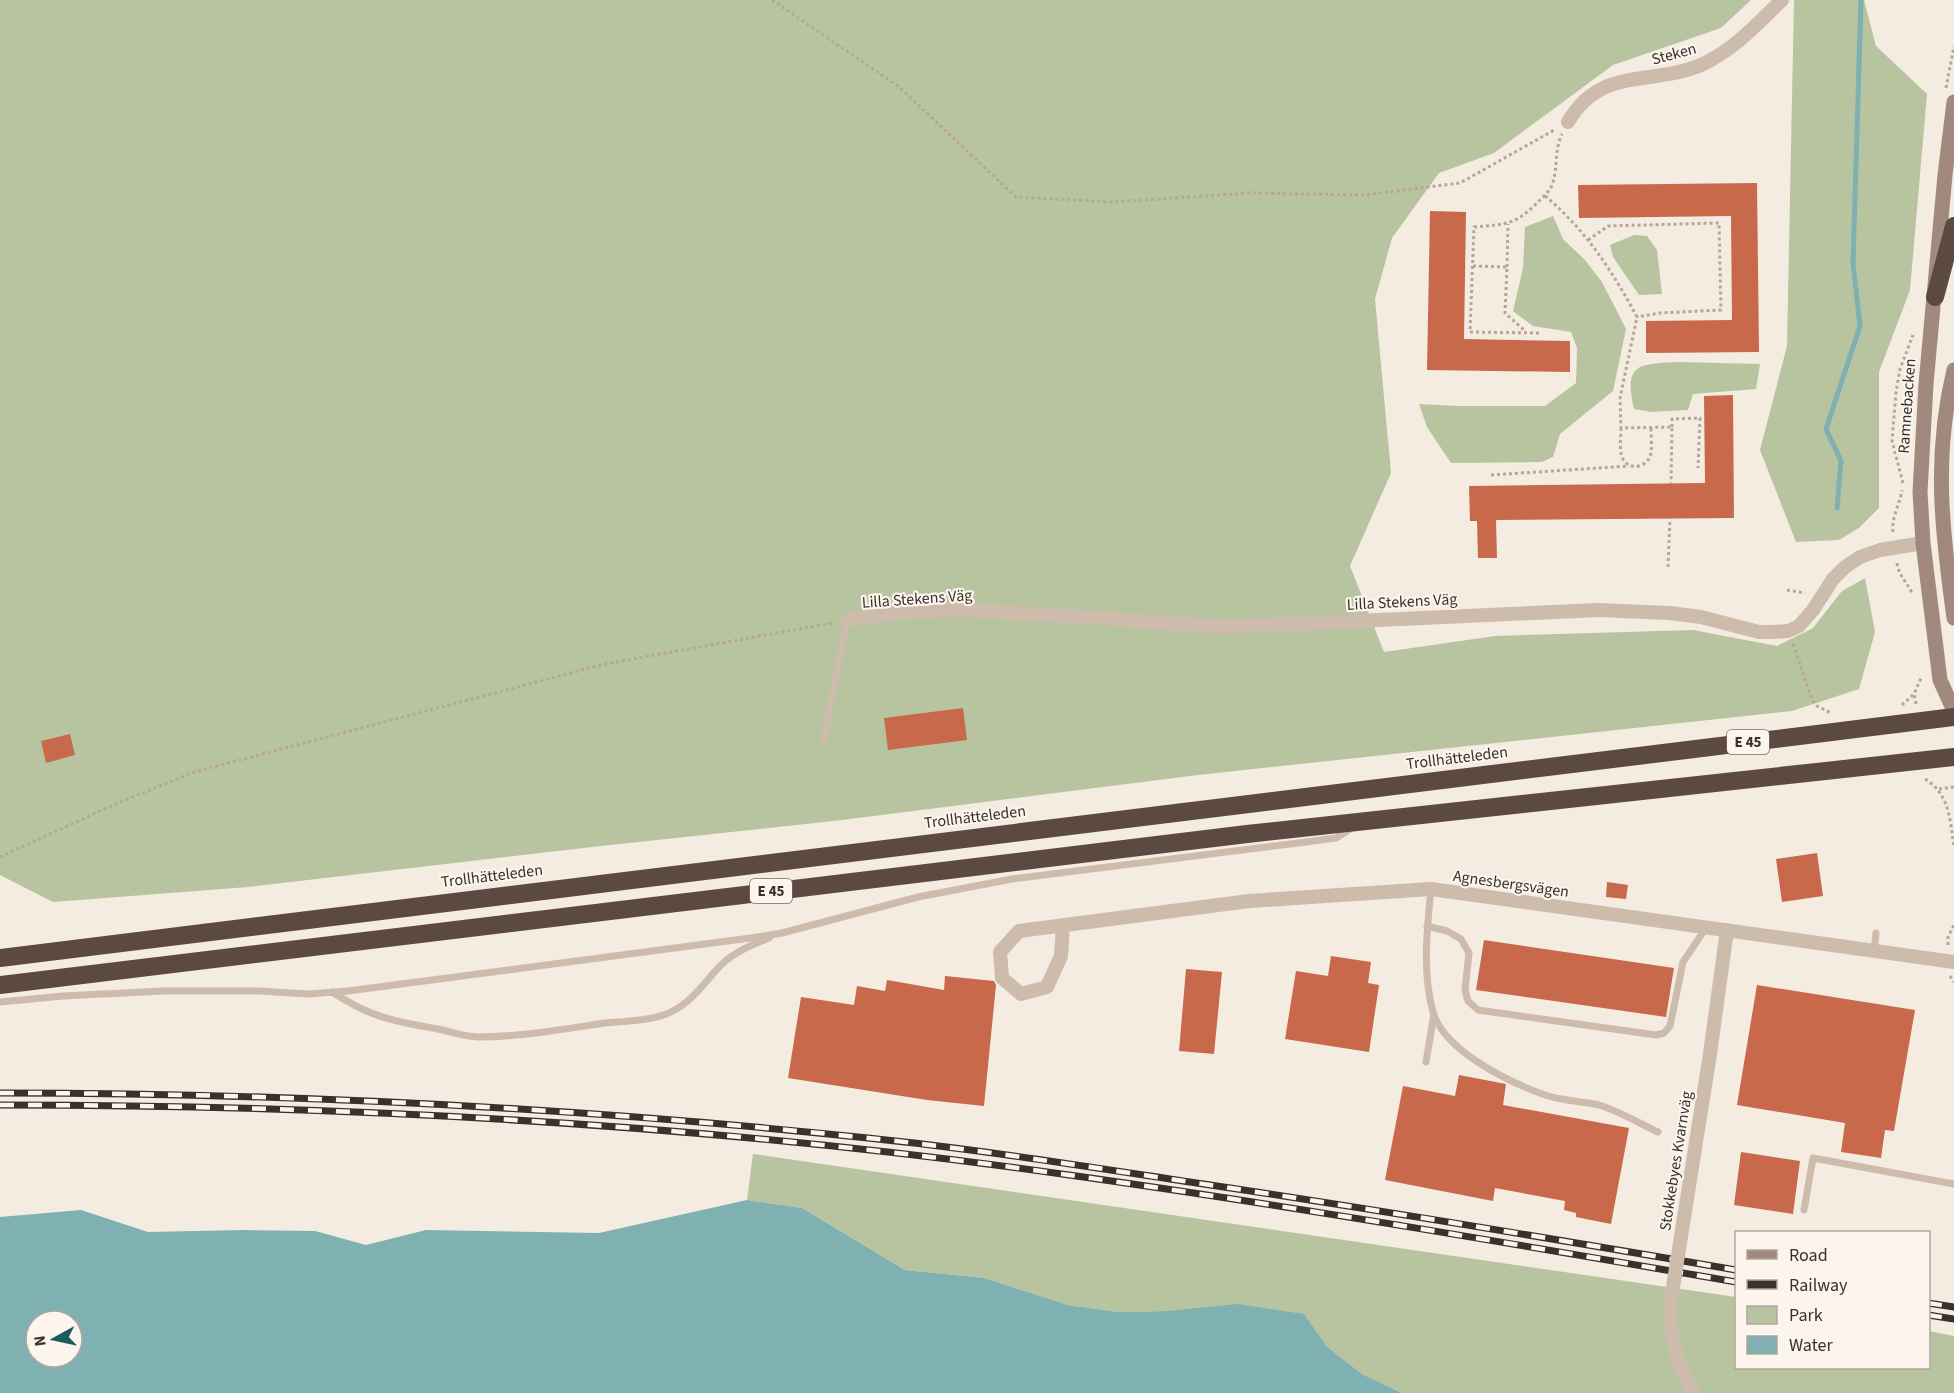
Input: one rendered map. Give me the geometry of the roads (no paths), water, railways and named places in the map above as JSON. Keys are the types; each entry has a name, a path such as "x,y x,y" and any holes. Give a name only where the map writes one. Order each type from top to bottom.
{"highway":[{"path":"1935,297 1954,226"},
{"name":"Trollhätteleden","path":"0,958 1954,717"},
{"name":"E 45","path":"0,985 1368,820 1954,757"}],"street":[{"name":"Steken","path":"1568,122 1576,108 1603,87 1614,82 1663,76 1687,70 1718,56 1735,44 1782,0"},
{"name":"Ramnebacken","path":"1954,102 1945,175 1922,442 1920,492 1923,543 1940,680 1954,711"},
{"path":"1948,524 1940,483 1945,417 1954,370"},
{"path":"1954,501 1949,505 1948,524 1954,611"},
{"path":"1923,543 1948,524"},
{"name":"Lilla Stekens Väg","path":"847,620 894,613 959,610 1225,627 1598,610 1670,613 1701,617 1759,632 1788,631 1799,626 1813,610 1833,579 1845,567 1880,550 1923,543"},
{"name":"Agnesbergsvägen","path":"1063,925 1061,956 1047,987 1021,994 1002,978 1000,952 1019,931 1063,925 1249,901 1431,889 1954,962"},
{"name":"Stokkebyes Kvarnväg","path":"1694,1393 1682,1372 1674,1351 1669,1312 1710,1054 1727,930"}],"lane":[{"path":"824,739 847,620"},
{"path":"0,1002 164,991 308,994 656,951 782,933 918,897 1012,879 1336,838 1368,820"},
{"path":"1431,889 1426,970 1434,1014 1445,1036 1464,1053 1489,1068 1546,1095 1601,1106 1658,1132"},
{"path":"1427,926 1447,931 1461,939 1468,953 1466,990 1468,1001 1478,1010 1656,1035 1664,1033 1670,1026 1683,962 1697,945 1707,927"},
{"path":"332,992 349,1004 378,1017 470,1036 522,1033 635,1020 673,1011 685,1003 723,963 740,950 782,933"},
{"path":"1874,951 1876,933"},
{"path":"1426,1062 1434,1014"},
{"path":"1804,1209 1813,1158 1954,1184"}],"water":[{"path":"747,1200 802,1208 905,1270 984,1278 1068,1305 1118,1312 1168,1311 1237,1304 1304,1314 1327,1347 1362,1374 1402,1393 0,1393 0,1217 81,1210 148,1232 315,1231 366,1245 426,1230 599,1233"}],"waterway":[{"path":"1837,508 1841,461 1826,429 1860,326 1853,263 1861,0"}],"railway":[{"path":"0,1093 217,1096 435,1104 652,1118 868,1138 1029,1158 1259,1192 1735,1270"},
{"path":"0,1105 134,1106 402,1114 536,1121 803,1143 1069,1175 1236,1199 1735,1282"},
{"path":"1930,1303 1954,1307"},
{"path":"1930,1315 1954,1319"}]}
